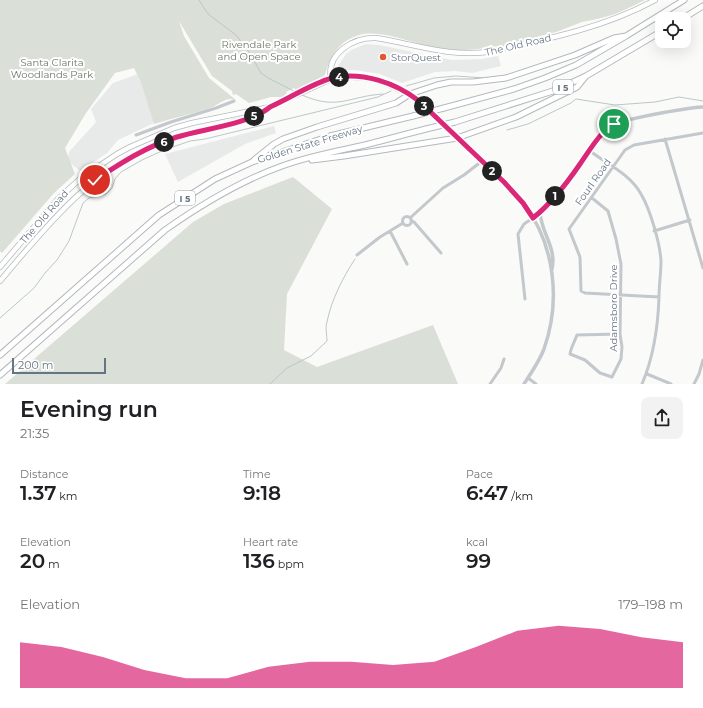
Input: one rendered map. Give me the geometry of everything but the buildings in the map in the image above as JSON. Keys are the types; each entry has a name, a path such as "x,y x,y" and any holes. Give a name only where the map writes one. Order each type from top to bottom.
{"highway":[{"name":"Golden State Freeway","path":"0,355 159,215 215,179 252,162 330,136 444,108 514,89 545,78 576,65 684,0"},
{"path":"691,13 703,6"},
{"name":"Golden State Freeway","path":"0,375 165,230 192,211 228,191 256,177 295,162 454,122 550,92 586,76 655,35"},
{"path":"252,162 274,144 283,139 396,103 410,94 444,83 473,82 506,78 575,55 618,36 626,36"},
{"path":"295,162 344,156 456,138 516,117 577,86 586,76"}],"main road":[{"name":"The Old Road","path":"331,79 330,69 339,52 350,43 362,39 376,38 448,53 471,54 488,52 596,26 621,17 655,0"},
{"path":"270,107 331,79 353,76 371,78 389,84 410,94 426,107 456,138"},
{"name":"The Old Road","path":"0,281 52,220 75,196 121,162 157,144 243,120 264,112 270,107"},
{"name":"The Old Road","path":"0,267 62,195 89,172 117,154 174,128 270,107"}],"street":[{"path":"136,135 234,101"},
{"path":"525,299 518,234 524,224 540,212 569,180 608,128 618,122 703,107"},
{"name":"Fourl Road","path":"620,294 585,293 581,291 580,257 569,229 625,150 634,145 703,133"},
{"path":"456,138 508,186 523,203 533,218 544,242 552,270 554,289 551,321 544,350 524,384"},
{"path":"665,139 703,268"},
{"path":"590,151 613,166 641,193 650,213 660,250 661,262 658,320 654,344 642,384"},
{"path":"403,223 406,226 409,225 411,220 443,188 464,175 482,161"},
{"name":"Adamsboro Drive","path":"592,198 608,211 621,264 621,359 612,377 600,373 585,360 570,354 577,334 620,334"},
{"path":"540,212 541,224 554,260 552,270"},
{"path":"357,255 380,237 403,223 402,220 405,217 408,217 414,222 441,253"},
{"path":"654,231 690,220"},
{"path":"390,231 407,264"},
{"path":"620,294 659,297"},
{"path":"490,384 501,368 504,358"},
{"path":"694,384 703,360"},
{"path":"646,374 671,384"},
{"path":"528,378 536,384"}],"shaded area":[{"path":"366,44 379,45 452,60 482,59 498,56 501,66 472,73 456,71 435,72 402,83 380,74 355,70 342,70 338,66 346,54 353,49"},
{"path":"138,74 154,123 118,140 107,153 80,171 68,161 69,152 96,122 91,109 113,83"},
{"path":"274,126 276,133 245,144 178,182 165,154"}],"green space":[{"path":"0,0 645,0 612,15 582,22 556,32 530,39 489,48 448,50 380,34 359,35 346,41 336,50 325,75 296,90 294,88 286,92 287,93 283,97 271,97 249,103 236,94 233,95 232,91 212,76 179,21 184,36 209,78 236,100 229,99 210,108 154,124 140,80 134,68 115,73 86,113 65,148 75,174 54,193 2,253 0,251"},
{"path":"293,177 332,209 287,294 284,350 317,367 433,325 458,384 5,384 193,222 224,204"}],"waterway":[{"path":"199,0 208,14 236,35 247,49 261,73 298,93"},
{"path":"406,86 434,78 456,76 484,78"},
{"path":"0,318 34,288 57,260 69,241 83,203 89,198 106,194 112,188 115,179 121,172 164,150 190,141 205,139 378,97 391,91"},
{"path":"302,95 314,100 334,102 383,94"},
{"path":"507,130 528,124 571,103 576,99 615,105 655,102 679,97 703,101"},
{"path":"270,384 287,368 311,356 327,341 326,324 331,306 346,273 355,259"}],"place":[{"name":"StorQuest","path":"383,57"}],"route":[{"path":"95,180 121,162 157,144 243,120 264,112 270,107 331,79 345,76 361,77 379,80 389,84 410,94 419,101 456,138 504,182 523,203 533,218 547,205 572,176 604,132 614,124"}],"park label":[{"name":"Rivendale Park and Open Space","path":"259,50"},
{"name":"Santa Clarita Woodlands Park","path":"52,68"}]}
